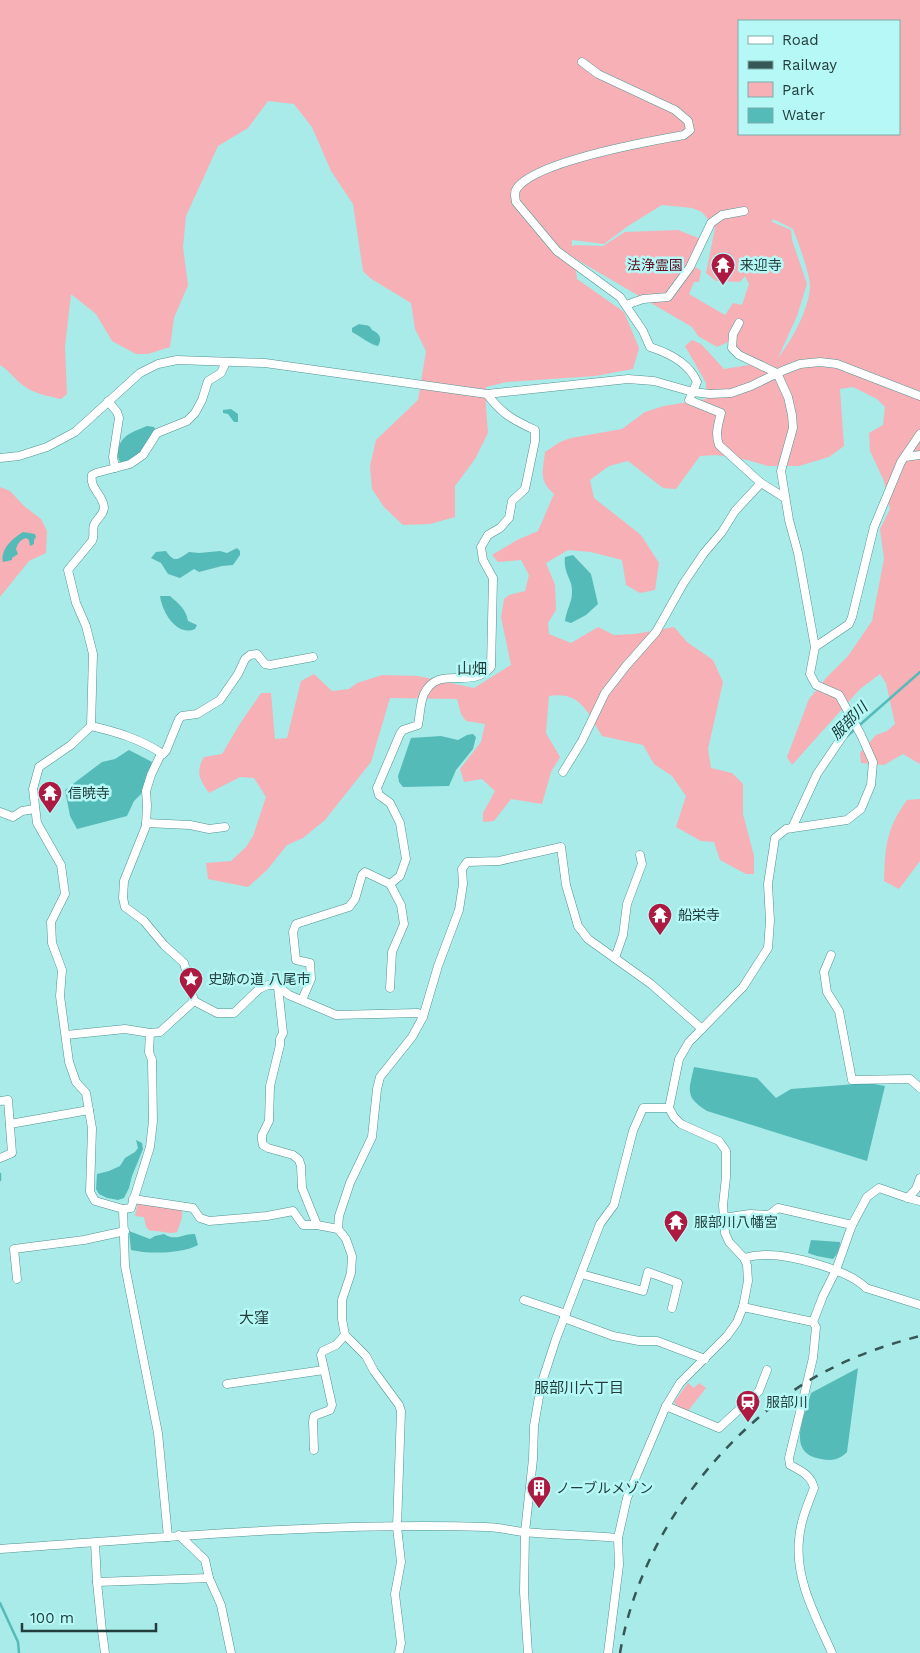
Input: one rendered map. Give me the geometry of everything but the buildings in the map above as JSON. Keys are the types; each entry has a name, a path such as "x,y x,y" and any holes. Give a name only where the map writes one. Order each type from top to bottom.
{"street":[{"path":"582,62 598,74 675,110 688,121 690,130 684,135 599,152 547,169 528,178 518,187 514,193 516,202 557,251 620,297 643,331 650,346 670,354 693,372 697,382 689,400 721,413 717,428 719,445 761,483 785,498"},
{"path":"626,305 643,299 668,297 690,268 710,223 722,215 744,210"},
{"path":"608,1653 619,1566 618,1538 627,1498 666,1406 680,1383 727,1336 737,1322 743,1307 748,1281 747,1266 744,1258 729,1242 725,1233 723,1218 726,1151 719,1141 681,1124 669,1108 679,1059 688,1042 744,987 768,948 770,920 768,884 775,838 786,829 847,820 861,809 871,785 873,762 839,695 816,685 812,681 810,674 815,647 781,471 792,428 792,414 788,397 777,373 739,355 732,348 733,334 739,323"},
{"path":"0,458 19,456 47,447 75,432 140,372 158,364 177,360 265,363 487,394 628,379 654,381 693,392 710,394 732,393 800,364 820,362 837,364 920,396"},
{"path":"150,1033 149,1052 152,1060 153,1122 150,1148 131,1208 123,1209 95,1200 90,1192 92,1128 86,1093 76,1082 69,1062 60,996 62,970 52,943 51,922 65,894 61,865 37,823 33,789 39,767 71,745 91,726 93,654 86,626 76,603 68,570 94,537 94,524 102,515 104,509 91,481 92,476 96,473 130,464 143,455 156,433 186,421 195,413 202,400 208,381 221,373 226,362"},
{"path":"390,884 400,876 406,858 400,823 390,803 379,795 377,788 400,734 403,730 418,725 423,696 430,685 443,678 475,678 485,674 491,667 493,578 483,560 480,547 488,535 500,528 510,518 512,501 525,489 536,441 534,430 512,419 497,408 487,394"},
{"path":"108,401 117,412 119,418 113,457 115,468"},
{"path":"815,647 849,624 874,526 905,457 920,434"},
{"path":"905,457 920,455"},
{"path":"563,772 582,741 605,693 656,632 683,584 704,553 722,532 735,511 761,483"},
{"path":"313,657 270,665 265,664 256,654 250,655 245,659 238,674 220,700 198,714 182,716 179,719 166,751 160,756 151,775 146,791 146,823 124,880 123,898 126,907 144,921 164,945 184,963 194,1001 217,1013 234,1013 259,990 268,985 276,985 289,995 336,1015 418,1012 423,1017"},
{"path":"792,828 817,774 853,721"},
{"path":"91,726 115,731 134,738 163,754"},
{"path":"0,812 13,817 22,811 35,809"},
{"path":"146,823 190,825 209,830 225,827"},
{"path":"338,1229 339,1216 350,1183 372,1137 380,1077 412,1037 423,1017 438,966 459,910 463,884 462,869 467,862 499,861 561,847 566,885 578,926 588,939 651,984 702,1029"},
{"path":"615,958 623,935 627,904 642,864 640,855"},
{"path":"302,1000 311,978 310,963 296,960 293,932 296,924 348,908 355,899 362,875 365,872 390,884 401,905 404,924 392,952 390,988"},
{"path":"831,955 824,972 827,992 839,1011 852,1080 910,1079 920,1088"},
{"path":"278,987 283,1032 270,1086 269,1121 262,1135 262,1140 268,1148 293,1155 299,1160 302,1188 318,1225"},
{"path":"66,1035 125,1029 150,1033 160,1032 194,1001"},
{"path":"0,1101 8,1100 12,1153 0,1158"},
{"path":"528,1653 524,1592 525,1532 533,1459 534,1426 541,1385 600,1224 614,1205 633,1130 643,1108 669,1108"},
{"path":"10,1124 89,1110"},
{"path":"908,1198 916,1189 920,1178"},
{"path":"813,1322 836,1270 852,1225 867,1197 879,1188 920,1202"},
{"path":"134,1199 193,1208 200,1218 209,1221 267,1216 293,1211 303,1225 318,1225 338,1229 346,1239 352,1256 352,1273 342,1300 342,1319 345,1335 366,1356 374,1371 399,1404 401,1411 397,1527 401,1562 395,1594 401,1643 399,1653"},
{"path":"723,1218 750,1214 769,1216 778,1208 852,1225"},
{"path":"123,1209 126,1266 158,1433 168,1537"},
{"path":"17,1279 14,1249 84,1240 125,1231"},
{"path":"744,1258 768,1255 836,1270 860,1281 866,1288 920,1305"},
{"path":"581,1274 642,1291 648,1272 678,1283 672,1308"},
{"path":"524,1300 613,1336 639,1341 658,1341 705,1359"},
{"path":"743,1307 813,1322 816,1327 813,1358 789,1458 790,1465 805,1473 812,1481 814,1488 800,1528 798,1540 800,1566 804,1588 832,1653"},
{"path":"314,1450 314,1416 330,1410 332,1405 321,1355 323,1351 336,1345 345,1335"},
{"path":"228,1384 324,1370"},
{"path":"666,1406 719,1428 759,1391 767,1370"},
{"path":"0,1549 179,1535 300,1529 397,1527 489,1527 525,1532 618,1538"},
{"path":"179,1535 204,1560 209,1578 221,1605 231,1653"},
{"path":"95,1543 97,1582 105,1653"},
{"path":"97,1582 209,1578"}],"green space":[{"name":"法浄霊園","path":"0,0 920,0 920,764 903,754 884,765 861,763 860,753 876,735 887,731 895,724 886,683 880,674 860,689 792,765 787,757 809,699 826,678 848,656 872,621 884,559 880,529 890,509 884,481 870,451 869,433 883,425 885,407 877,399 853,387 840,389 844,446 829,457 799,466 768,466 717,455 700,456 676,489 663,488 628,461 609,466 590,480 594,498 641,535 659,563 655,590 640,593 626,585 622,560 591,552 568,550 546,563 555,585 556,610 548,623 549,634 571,643 598,627 614,635 635,634 674,627 687,642 713,660 723,682 708,749 711,768 732,773 743,784 743,814 754,856 754,874 746,874 720,860 714,842 701,841 676,827 686,796 672,776 654,764 643,745 602,736 582,705 576,700 560,695 549,696 546,733 560,757 551,772 542,804 511,799 494,821 483,822 483,813 495,791 482,779 464,782 460,769 481,742 485,724 466,721 461,714 457,699 390,698 371,762 325,820 303,838 287,845 267,870 248,887 208,879 206,863 231,861 246,847 253,836 266,797 254,778 240,777 209,793 201,780 199,772 201,762 204,757 222,754 261,693 271,693 275,739 287,738 301,681 314,674 332,691 349,689 357,683 382,675 418,676 474,688 511,665 501,617 504,599 509,595 525,591 529,575 521,560 498,562 492,555 517,540 538,531 554,494 544,480 545,452 560,442 571,438 622,429 645,412 664,406 706,399 706,383 685,346 692,340 701,344 724,369 761,363 741,354 728,342 717,347 698,336 692,327 574,258 577,279 624,312 639,348 633,369 595,376 507,382 486,387 488,433 475,459 455,486 455,517 430,524 403,525 384,507 372,489 370,466 376,440 418,400 426,351 415,329 411,303 370,278 363,271 353,204 331,171 312,127 294,104 268,101 248,128 218,146 186,216 183,247 188,285 174,318 170,347 148,354 136,354 112,341 96,314 71,294 65,347 67,394 61,399 28,389 0,365","holes":["662,205 692,208 702,212 715,228 706,273 716,281 740,282 745,276 749,284 742,305 733,303 725,315 689,294 694,282 699,282 701,271 690,263 701,239 678,230 625,232 603,246 572,246 572,240 604,244 628,226","773,219 793,229 810,283 809,297 803,316 789,343 778,358 797,316 807,284 792,240 791,230 772,222"]},
{"path":"0,487 10,491 24,506 41,519 47,531 46,553 29,561 0,597"},
{"path":"920,799 920,861 899,889 884,881 888,839 895,820 907,800"},
{"path":"138,1202 182,1208 182,1218 177,1232 150,1231 146,1227 144,1217 135,1216"},
{"path":"688,1383 694,1388 699,1383 706,1388 688,1411 677,1407 674,1402"}],"water":[{"path":"359,324 368,326 378,334 380,341 378,346 352,332 352,328"},
{"path":"231,409 238,414 238,422 234,422 228,414 223,413 223,410"},
{"path":"147,426 154,427 156,431 142,452 122,464 118,456 121,442 128,435"},
{"path":"23,532 35,534 34,544 30,546 29,540 26,538 22,540 18,543 16,549 18,554 12,560 3,562 5,548 15,537"},
{"path":"237,548 240,551 240,555 233,565 199,572 194,569 180,578 168,574 161,563 151,558 156,552 166,551 172,558 177,559 189,552 220,551 227,553"},
{"path":"573,555 591,574 598,604 586,615 571,623 565,621 571,600 572,588 565,557"},
{"path":"160,596 170,596 184,610 188,621 197,625 195,629 188,630 176,626 167,615"},
{"path":"473,734 476,737 473,749 456,770 449,786 403,787 399,782 398,776 411,738 441,736 458,740"},
{"path":"129,750 152,762 141,794 134,801 127,816 77,829 70,816 65,790 102,762 115,759"},
{"path":"694,1067 757,1078 776,1098 791,1089 869,1083 885,1086 867,1161 707,1111 691,1097 690,1087"},
{"path":"136,1140 142,1143 143,1149 124,1198 118,1200 99,1194 96,1189 97,1174 120,1166 125,1158 138,1148"},
{"path":"129,1231 150,1239 164,1234 176,1237 195,1234 198,1245 183,1250 165,1252 131,1250"},
{"path":"811,1240 840,1242 836,1256 833,1259 808,1253"},
{"path":"858,1368 847,1452 841,1457 832,1460 810,1455 803,1449 800,1442 800,1432 811,1393"}],"waterway":[{"name":"服部川","path":"846,737 920,672"},
{"path":"0,1174 0,1180"},
{"path":"0,1603 18,1642 19,1653"}],"railway":[{"path":"620,1653 629,1615 641,1578 658,1543 678,1509 701,1477 727,1447 786,1396 817,1376 833,1367 885,1346 920,1336"}],"place":[{"name":"来迎寺","path":"723,286"},
{"name":"信暁寺","path":"50,814"},
{"name":"船栄寺","path":"660,936"},
{"name":"史跡の道 八尾市","path":"191,1000"},
{"name":"服部川八幡宮","path":"676,1243"},
{"name":"服部川","path":"748,1423"},
{"name":"ノーブルメゾン","path":"539,1509"}],"district":[{"name":"山畑","path":"472,669"},
{"name":"大窪","path":"254,1318"},
{"name":"服部川六丁目","path":"579,1388"}]}
